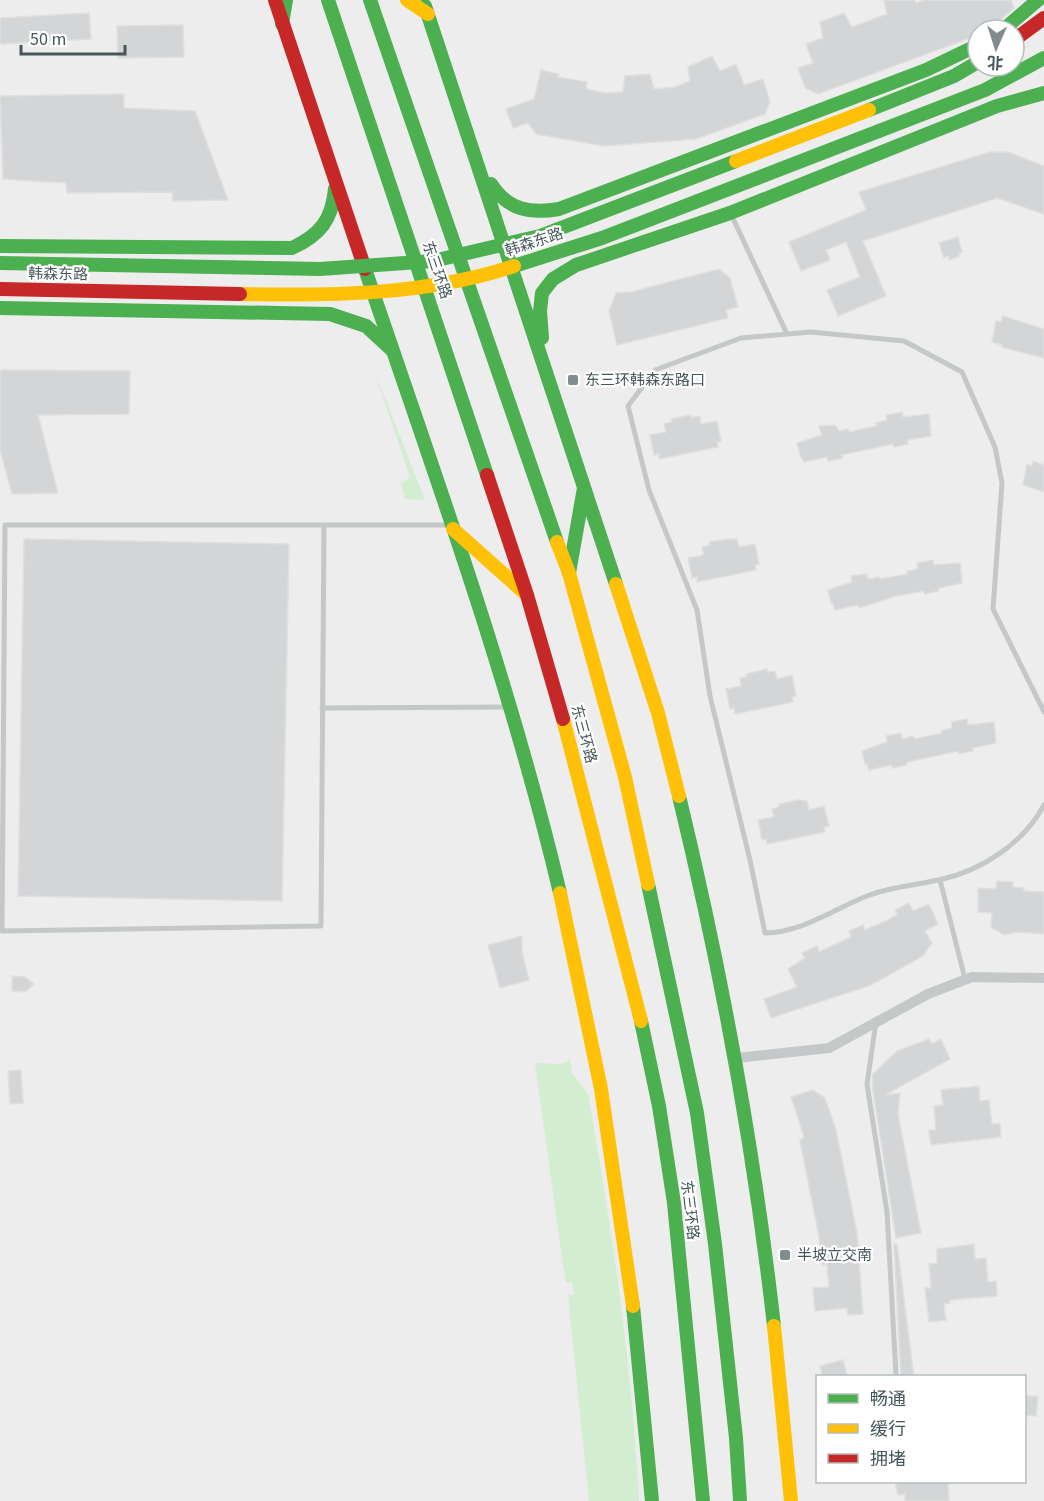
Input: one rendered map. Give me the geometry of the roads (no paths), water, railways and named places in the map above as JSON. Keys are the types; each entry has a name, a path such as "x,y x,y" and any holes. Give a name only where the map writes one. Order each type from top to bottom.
{"main road":[{"path":"274,0 503,679 548,843 580,976 634,1313 651,1501"},
{"path":"282,24 286,0"},
{"name":"东三环路","path":"328,0 527,595 567,735 608,899 637,1000 659,1106 687,1316 704,1501"},
{"name":"东三环路","path":"370,0 524,451 569,573 625,777 674,997 697,1113 715,1244 736,1438 740,1501"},
{"path":"407,0 428,14"},
{"path":"423,0 477,158 665,741 736,1058 767,1257 791,1501"},
{"path":"1017,18 1038,0"},
{"path":"1026,31 1044,18"},
{"path":"477,158 504,203 521,211 539,214 559,209 926,70 966,51"},
{"name":"韩森东路","path":"0,289 326,296 394,291 490,274 602,238 953,103 1025,70 1044,58"},
{"name":"韩森东路","path":"0,263 320,269 434,261 540,236 869,110 966,69"},
{"path":"545,368 541,297 544,286 553,277 576,265 730,213 930,131 997,106 1044,93"},
{"path":"930,131 953,103 997,106"},
{"path":"0,246 292,248 315,238 326,223 334,208 336,183"},
{"path":"0,308 330,314 349,318 366,326 393,351"},
{"path":"569,573 584,488"},
{"path":"452,527 527,595"}],"street":[{"path":"736,1058 830,1048 928,994 972,977 1044,978"}],"lane":[{"path":"730,213 787,334"},
{"path":"1044,712 993,609 1002,483 995,447 962,372 904,341 812,332 741,338 655,370 628,406 649,490 697,610 710,696 750,860 765,933 783,933 870,895 940,880 998,856 1034,825 1044,805"},
{"path":"324,525 321,926 2,931 5,525 324,525 452,527"},
{"path":"322,708 510,707"},
{"path":"940,880 965,980"},
{"path":"876,1021 867,1084 887,1212 896,1375"}],"place":[{"name":"东三环韩森东路口","path":"573,380"},
{"name":"半坡立交南","path":"785,1255"}]}
